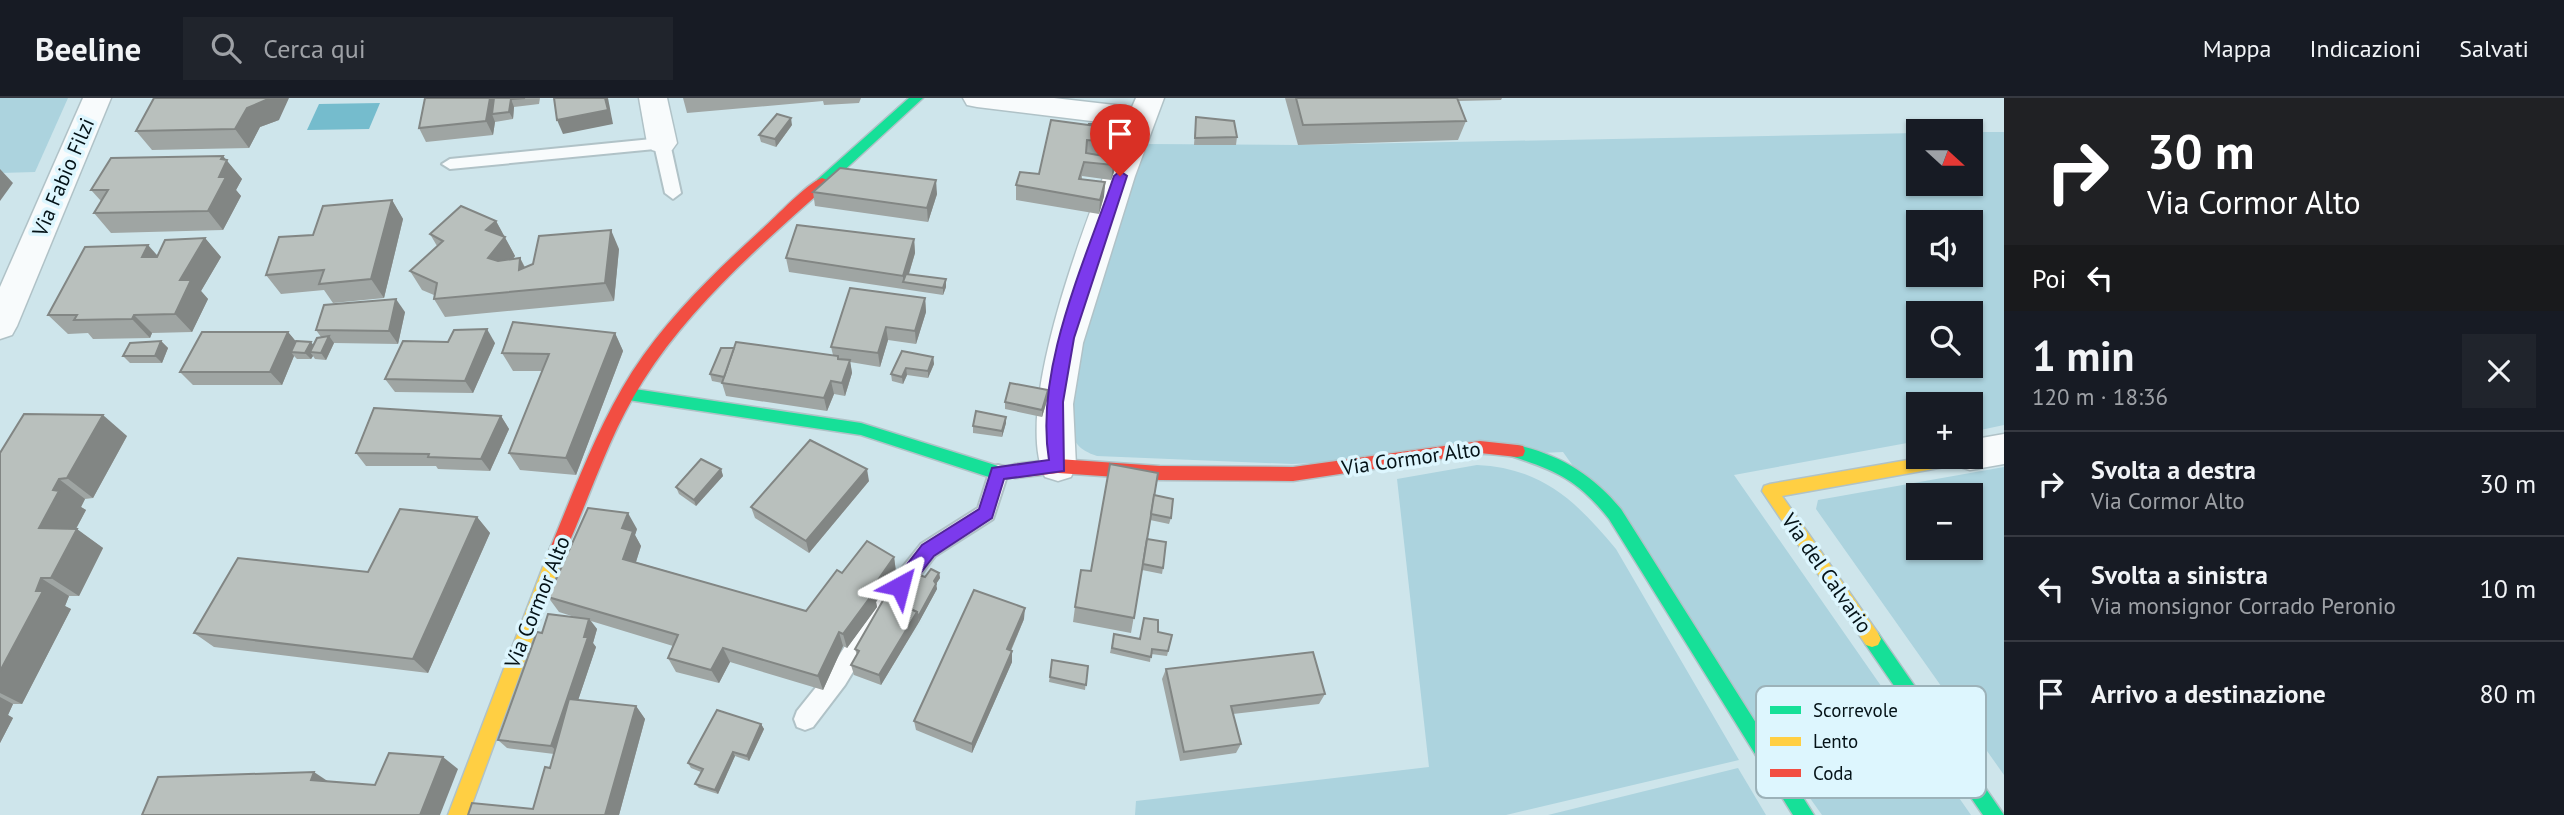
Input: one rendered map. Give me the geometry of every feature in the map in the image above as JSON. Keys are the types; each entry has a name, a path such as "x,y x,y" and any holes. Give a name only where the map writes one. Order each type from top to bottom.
{"street":[{"name":"Via Fabio Filzi","path":"0,326 15,256 97,98"},
{"path":"653,98 662,144"},
{"name":"Via Cormor Alto","path":"458,815 521,640 575,507 628,394 654,354 734,267 917,98"},
{"path":"976,98 1145,108 1067,338 1056,402 1054,439 1058,466"},
{"name":"Via Cormor Alto","path":"628,394 861,429 998,473 1058,466 1160,473 1293,474 1479,447 1527,453 1552,461 1595,488 1615,514 1756,739"},
{"path":"1983,453 2004,449"},
{"name":"Via del Calvario","path":"1905,686 1770,491 1906,467"},
{"name":"Via Cormor Alto","path":"1793,798 1804,815"},
{"name":"Via del Calvario","path":"1982,798 1994,815"}],"lane":[{"path":"450,164 662,144 673,193"},
{"path":"805,719 837,678 872,622 928,550 986,513 998,473"}],"shaded area":[{"path":"0,98 68,98 35,172 0,173"},
{"path":"1983,132 2004,132 2004,425 1983,429 1983,392 1906,392 1906,443 1734,475 1881,686 1756,686 1756,722 1563,452 1292,464 1097,456 1077,444 1069,422 1081,346 1122,212 1147,144 1298,145 1906,133 1906,196 1983,196"},
{"path":"1477,465 1521,473 1539,480 1572,502 1587,516 1616,549 1739,760 1506,815 1135,815 1136,801 1429,767 1397,479"},
{"path":"2004,467 2004,775 1986,750 1986,686 1941,686 1816,509 1818,500 1906,484 1906,560 1983,560 1983,483 1914,483"},
{"path":"1738,768 1766,815 1548,815"},
{"path":"1810,798 1959,798 1971,815 1822,815"}],"water":[{"path":"380,103 369,129 307,130 319,104"}],"building":[{"path":"154,98 267,98 247,108 235,129 136,131"},
{"path":"425,98 490,98 486,121 419,128"},
{"path":"494,98 525,98 511,99 509,112 492,114"},
{"path":"554,98 605,98 608,110 557,120"},
{"path":"1296,98 1457,98 1466,121 1303,125"},
{"path":"777,114 791,118 775,139 759,135"},
{"path":"1196,117 1234,121 1237,137 1195,138"},
{"path":"1051,120 1126,130 1122,143 1087,140 1086,153 1115,158 1113,165 1084,162 1079,179 1105,182 1100,200 1016,185 1020,172 1039,174"},
{"path":"1088,124 1129,126 1126,137 1126,130"},
{"path":"223,156 221,159 227,160 219,177 226,177 208,211 94,213 108,190 91,190 111,158"},
{"path":"840,168 936,180 927,208 813,192"},
{"path":"392,200 371,279 319,284 324,270 266,275 279,237 313,235 323,206"},
{"path":"461,206 496,221 486,230 505,237 488,258 498,261 520,258 519,270 533,264 539,236 611,230 605,283 434,299 437,283 410,271 443,241 430,234"},
{"path":"797,225 914,239 903,276 786,258"},
{"path":"205,238 180,280 191,280 175,314 134,315 132,319 74,320 77,315 48,315 85,247 148,245 142,257 157,257 165,240"},
{"path":"906,274 946,279 943,288 903,282"},
{"path":"850,288 925,298 915,331 886,327 878,353 831,347"},
{"path":"396,299 389,331 316,330 324,305"},
{"path":"513,322 615,333 566,458 509,453 549,354 502,353"},
{"path":"487,329 465,381 385,379 403,341 448,342 454,330"},
{"path":"202,332 288,332 270,372 180,372"},
{"path":"329,336 321,353 310,352 317,338"},
{"path":"161,341 155,356 123,356 130,343"},
{"path":"296,341 311,342 305,353 291,352"},
{"path":"736,342 850,360 842,383 831,381 824,398 722,383"},
{"path":"721,348 734,348 724,377 710,374"},
{"path":"902,351 933,357 928,371 906,368 902,377 891,374"},
{"path":"1010,383 1048,390 1042,410 1005,402"},
{"path":"374,408 501,416 481,459 428,457 429,454 356,453"},
{"path":"976,411 1006,417 1002,431 973,426"},
{"path":"24,414 103,415 67,478 59,479 53,490 59,491 39,528 77,529 51,578 41,578 36,591 43,591 0,671 0,453"},
{"path":"810,440 867,469 806,541 751,507"},
{"path":"701,459 721,469 694,500 676,487"},
{"path":"1110,464 1158,473 1134,618 1075,607 1081,570 1091,571"},
{"path":"1154,495 1173,499 1171,518 1151,514"},
{"path":"588,508 628,513 622,528 633,531 623,559 806,611 837,570 842,573 867,541 894,557 871,590 874,592 843,634 839,632 818,676 723,648 711,670 668,658 678,635 548,597"},
{"path":"400,509 477,517 413,659 194,633 238,558 368,572"},
{"path":"1147,539 1166,542 1163,568 1143,564"},
{"path":"931,569 939,573 918,617 917,612 894,602 914,573 925,577"},
{"path":"974,590 1025,608 1007,649 1012,651 972,744 914,721"},
{"path":"885,597 917,612 879,675 851,665 859,651 855,649"},
{"path":"548,614 589,619 584,637 588,637 551,746 498,740 537,632 542,633"},
{"path":"1144,618 1158,620 1158,632 1172,635 1168,651 1152,649 1151,657 1112,648 1114,634 1140,639"},
{"path":"1313,652 1325,694 1231,706 1241,744 1184,752 1166,669"},
{"path":"1052,660 1088,666 1086,685 1050,677"},
{"path":"569,699 636,706 605,815 468,815 472,803 533,809 545,767 550,768"},
{"path":"717,710 761,724 747,756 733,752 715,790 695,784 703,769 688,763"},
{"path":"389,753 443,757 420,815 142,815 158,777 314,772 311,780 375,785"}],"traffic: fast":[{"path":"822,183 917,98"},
{"path":"628,394 861,429 998,473 1015,471"},
{"path":"1517,451 1546,460 1572,473 1595,491 1615,514 1756,739"},
{"path":"1872,639 1905,686"},
{"path":"1793,798 1804,815"},
{"path":"1982,798 1994,815"}],"traffic: slow":[{"path":"1872,639 1770,491 1906,467"},
{"path":"458,815 557,551"}],"traffic: jam":[{"path":"557,551 615,418 638,376 657,349 700,298 822,183"},
{"path":"1015,471 1058,466 1160,473 1293,474 1480,447 1517,451"}],"route":[{"path":"900,586 928,550 986,513 998,473 1058,466 1054,439 1056,402 1067,338 1120,176"}]}
